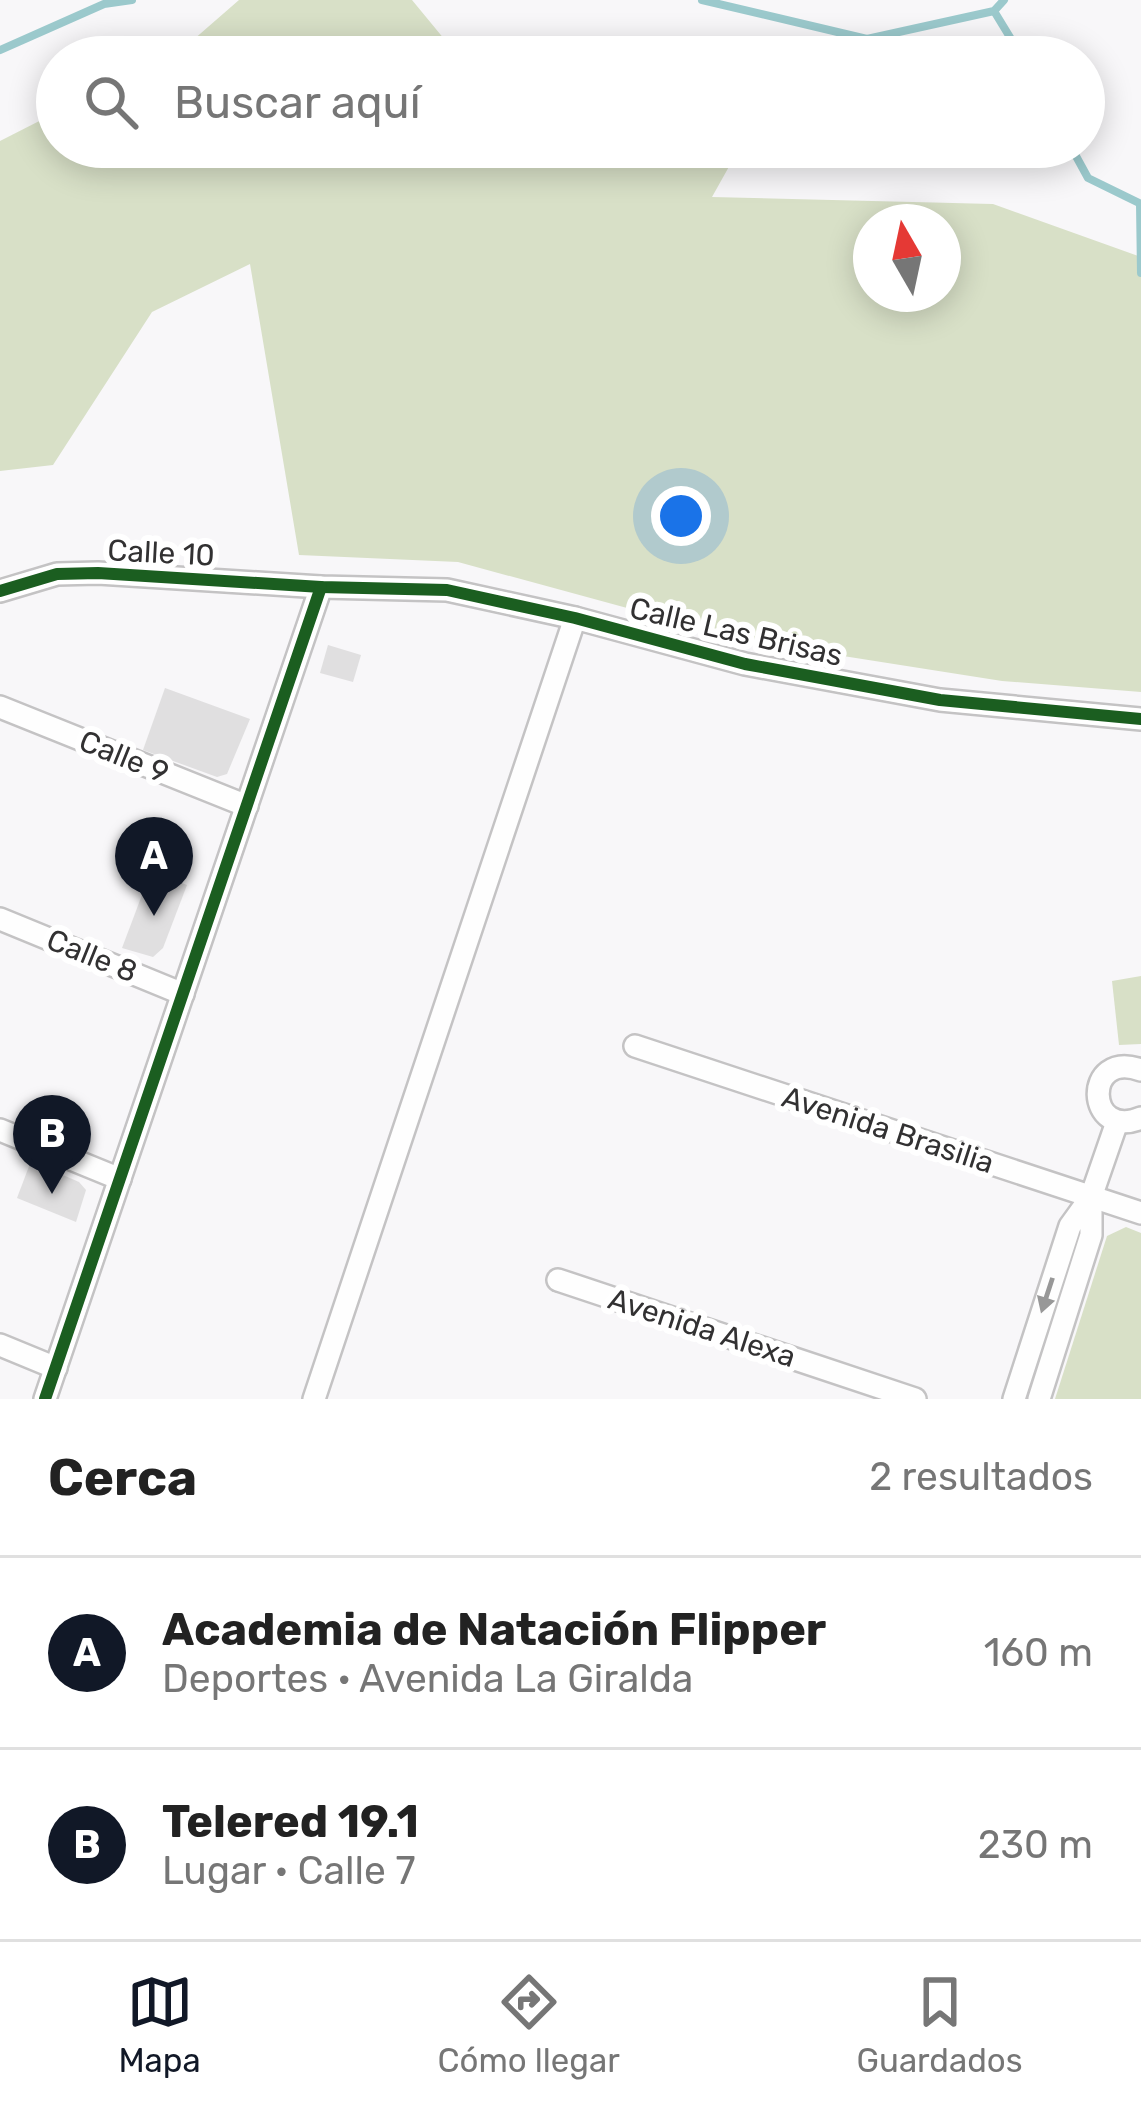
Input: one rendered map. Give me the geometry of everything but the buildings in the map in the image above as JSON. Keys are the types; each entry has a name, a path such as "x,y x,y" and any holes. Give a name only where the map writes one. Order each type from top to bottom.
{"street":[{"name":"Calle 10","path":"0,590 57,574 98,573 321,587"},
{"name":"Calle Las Brisas","path":"321,587 448,590 746,664 940,700 1141,719"},
{"path":"45,1399 321,587"},
{"path":"314,1399 575,618"},
{"name":"Calle 9","path":"0,707 247,806"},
{"name":"Calle 8","path":"0,919 183,994"},
{"name":"Avenida Brasilia","path":"634,1046 1141,1213"},
{"path":"1141,1070 1115,1068 1100,1081 1097,1091 1101,1109 1117,1122 1141,1118"},
{"path":"1014,1399 1070,1226 1091,1197 1117,1122"},
{"path":"0,1130 120,1179"},
{"path":"1039,1399 1091,1234 1091,1197"},
{"name":"Avenida Alexa","path":"558,1280 916,1399"},
{"path":"0,1345 56,1368"}],"green space":[{"path":"239,0 412,0 442,36 198,36"},
{"path":"36,123 36,168 728,168 712,197 993,204 1141,257 1141,692 1002,681 748,641 458,562 299,555 250,264 152,312 53,465 0,471 0,141"},
{"path":"1141,976 1141,1044 1119,1045 1112,981"},
{"path":"1126,1227 1141,1233 1141,1399 1055,1399 1107,1236"}],"waterway":[{"path":"0,50 104,4 132,0"},
{"path":"702,0 854,36"},
{"path":"881,36 994,11 1004,0"},
{"path":"994,11 1009,36"},
{"path":"1083,168 1088,178 1141,204"},
{"path":"1140,204 1141,273"}],"cycle path":[{"path":"0,591 57,574 98,573 447,590 575,618 745,664 940,700 1141,719"},
{"path":"45,1399 321,587"}],"place":[{"name":"Academia de Natación Flipper","path":"154,916"},
{"name":"Telered 19.1","path":"52,1194"}]}
